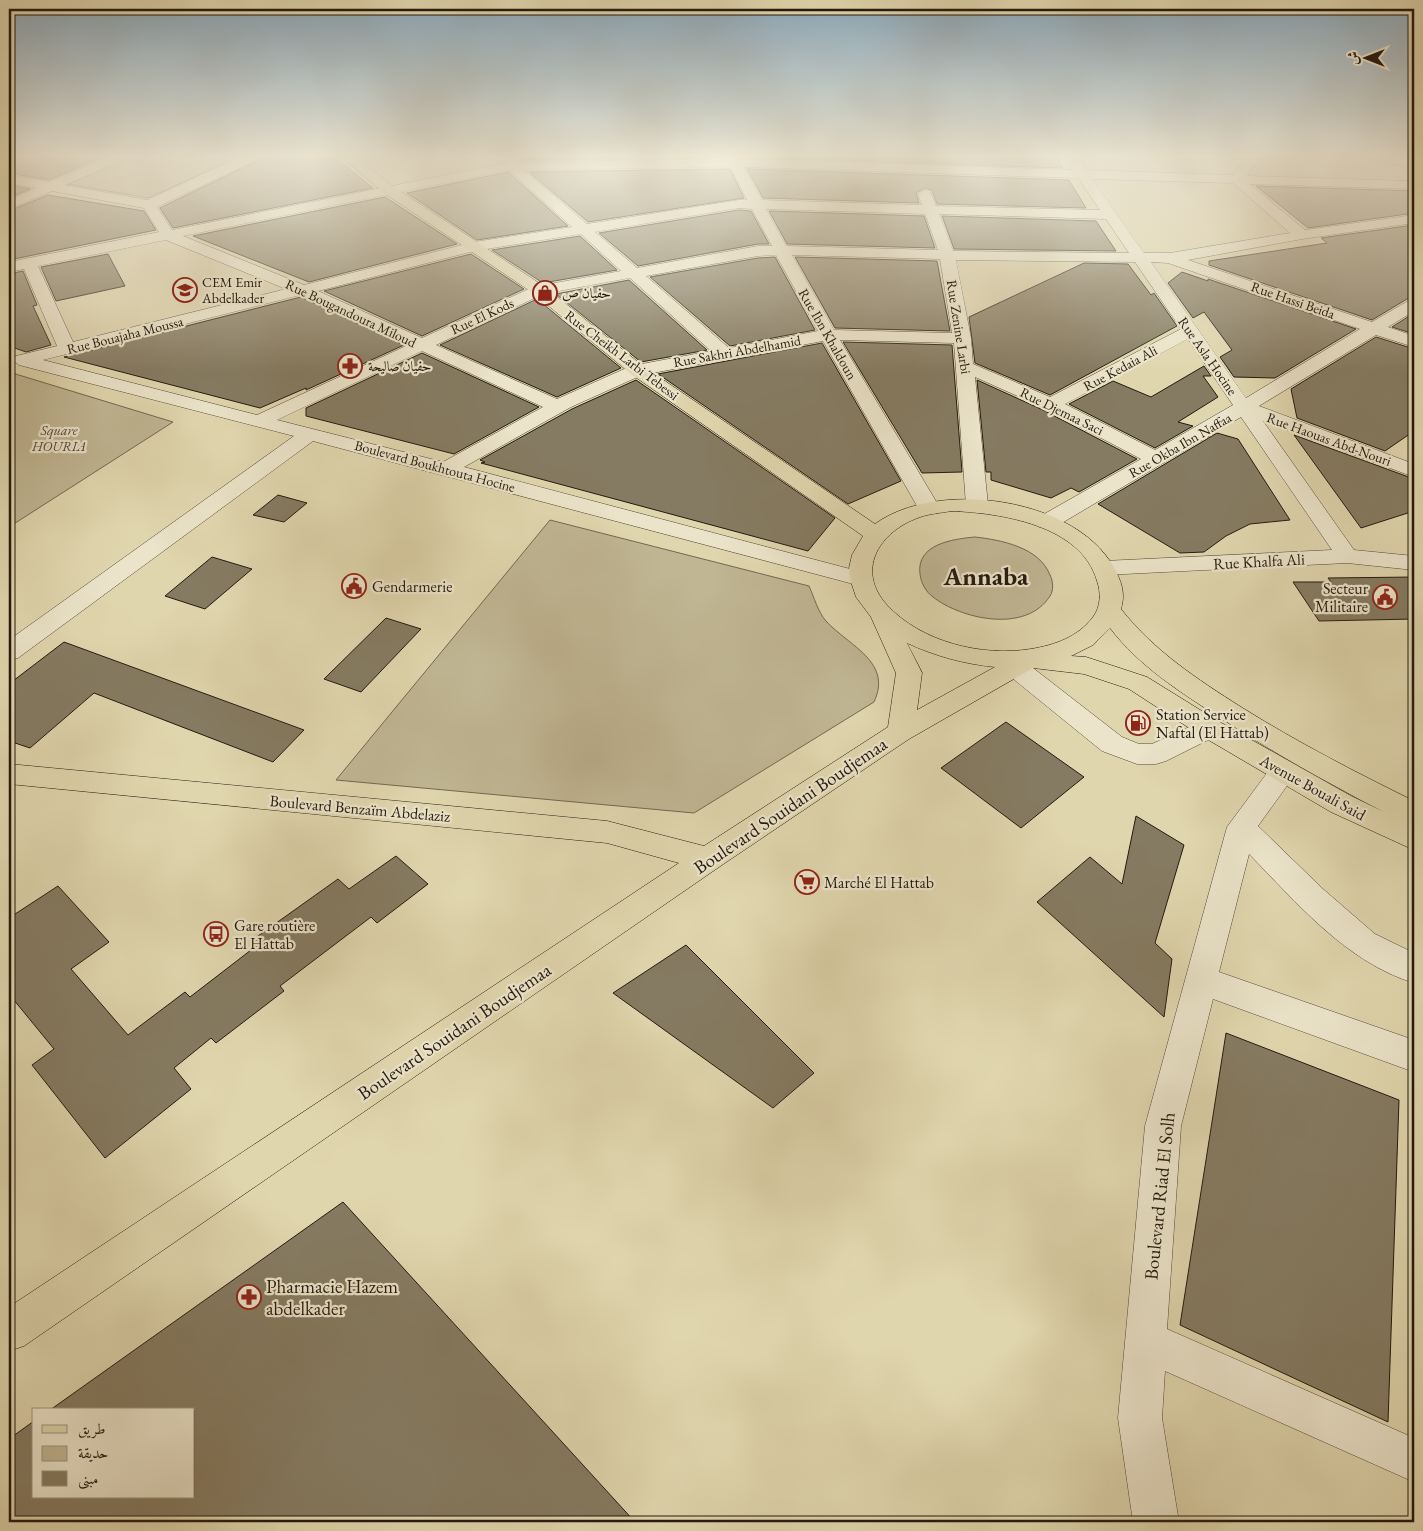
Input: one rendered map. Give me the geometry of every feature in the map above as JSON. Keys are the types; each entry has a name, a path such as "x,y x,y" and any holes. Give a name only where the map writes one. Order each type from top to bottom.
{"main road":[{"name":"Rue Cheikh Larbi Tebessi","path":"445,227 539,290 637,370 875,534"},
{"path":"879,611 907,633 944,650 987,659 1022,663 1067,650 1094,633 1110,611 1112,590 1104,568 1090,551 1070,535 1047,522 1013,511 977,505 952,505 929,508 908,514 890,523 875,534 865,548 861,563 861,579 909,673 900,732"},
{"name":"Avenue Bouali Said","path":"1110,611 1126,634 1143,651 1205,697 1354,785 1414,814"},
{"name":"Avenue Bouali Said","path":"1022,663 1086,666 1138,683 1283,772 1341,804 1414,839"},
{"name":"Boulevard Souidani Boudjemaa","path":"9,1330 708,858 900,732 1022,663"},
{"name":"Boulevard Benzaïm Abdelaziz","path":"9,774 608,832 708,858"}],"street":[{"path":"163,227 169,236"},
{"path":"9,267 210,227"},
{"name":"Rue Bouajaha Moussa","path":"16,358 67,349 474,247 586,227"},
{"name":"Rue Ibn Khaldoun","path":"768,227 827,335 929,508"},
{"name":"Rue Zenine Larbi","path":"938,227 947,255 962,338 977,505"},
{"name":"Rue Asla Hocine","path":"1118,227 1347,556"},
{"path":"1293,227 1302,235"},
{"path":"1170,258 1357,227"},
{"path":"1383,227 1406,234"},
{"path":"582,228 723,352"},
{"name":"Rue Bougandoura Miloud","path":"169,236 303,290 558,408"},
{"path":"18,250 58,258"},
{"name":"Rue El Kods","path":"259,421 539,290 631,273 758,251 780,250 1140,259 1170,258"},
{"name":"Rue Hassi Beida","path":"1170,258 1414,342"},
{"path":"30,263 67,349"},
{"name":"Rue Okba Ibn Naffaa","path":"1047,522 1244,408 1414,304"},
{"name":"Rue Kedaia Ali","path":"1051,404 1190,331"},
{"name":"Rue Sakhri Abdelhamid","path":"446,469 558,408 618,377 637,370 723,352 827,335 962,338"},
{"name":"Boulevard Boukhtouta Hocine","path":"16,358 861,579"},
{"name":"Rue Djemaa Saci","path":"966,367 1051,404 1156,459"},
{"name":"Rue Haouas Abd-Nouri","path":"1244,408 1414,471"},
{"path":"9,652 310,434"},
{"name":"Rue Khalfa Ali","path":"1104,568 1347,556 1414,563"},
{"path":"1022,663 1112,744 1137,754 1156,754 1209,728"},
{"name":"Boulevard Riad El Solh","path":"1156,1522 1140,1418 1163,1126 1241,827 1283,772"},
{"path":"1241,827 1312,898 1364,944 1414,969"},
{"path":"1200,980 1414,1056"},
{"path":"1146,1341 1414,1460"}],"green space":[{"name":"Square HOURIA","path":"9,372 173,422 9,527"},
{"path":"550,520 809,586 818,609 826,621 866,656 873,665 878,676 878,688 874,702 694,813 336,780"},
{"path":"975,537 996,540 1028,551 1045,565 1051,577 1053,588 1050,596 1039,608 1026,615 1010,619 993,619 976,616 945,605 928,593 920,574 920,564 924,556 938,545 957,539"}],"building":[{"path":"9,227 154,227 156,230 9,260"},
{"path":"235,227 432,227 457,244 309,282 193,236"},
{"path":"458,227 559,227 477,240"},
{"path":"633,227 760,227 769,244 758,244 638,266 599,233"},
{"path":"778,227 928,227 935,248 787,244"},
{"path":"946,227 1100,227 1116,251 954,249"},
{"path":"1396,227 1414,227 1414,297 1407,299 1372,320 1209,265 1209,261 1327,243 1321,238"},
{"path":"580,236 617,270 543,283 492,250"},
{"path":"108,254 125,286 56,301 41,267"},
{"path":"471,254 524,289 422,336 324,291"},
{"path":"775,257 815,330 730,346 650,277 758,258"},
{"path":"795,257 937,261 950,331 835,328"},
{"path":"1084,263 1128,264 1151,295 1154,293 1177,326 1050,395 975,363 969,317"},
{"path":"23,271 37,305 33,306 51,345 26,352 9,346 9,274"},
{"path":"1182,272 1356,329 1275,378 1234,377 1220,357 1232,350 1204,312 1193,318 1168,283"},
{"path":"629,280 707,350 641,362 556,294"},
{"path":"301,297 404,345 306,390 306,388 260,408 64,357"},
{"path":"537,299 621,368 557,397 440,345"},
{"path":"1414,313 1414,334 1392,327"},
{"path":"1376,337 1414,349 1414,431 1385,451 1297,418 1291,389"},
{"path":"843,342 952,345 962,472 922,473"},
{"path":"822,343 901,481 848,504 658,374"},
{"path":"422,353 539,407 454,454 306,416 306,408"},
{"path":"1204,366 1211,376 1203,376 1218,397 1178,422 1193,426 1155,448 1069,404 1113,381 1151,397"},
{"path":"636,380 835,518 808,551 481,463 485,462 480,460 572,409"},
{"path":"977,380 1043,410 1137,459 1079,492 1071,488 1051,498 991,480 991,472 986,472"},
{"path":"1217,433 1238,439 1290,520 1250,524 1226,536 1204,552 1180,553 1098,504"},
{"path":"1294,435 1414,479 1414,511 1361,528"},
{"path":"278,495 307,503 284,522 253,515"},
{"path":"212,557 252,569 205,609 165,596"},
{"path":"1414,577 1414,619 1319,621 1293,582 1331,582 1328,578"},
{"path":"386,618 421,629 361,692 324,679"},
{"path":"64,642 304,730 273,762 94,693 30,748 9,741 9,684"},
{"path":"1006,722 1084,777 1021,828 941,768"},
{"path":"1136,816 1184,845 1155,943 1172,959 1164,1017 1037,902 1090,857 1122,884"},
{"path":"396,856 428,884 377,923 371,917 280,986 284,991 216,1043 211,1038 174,1068 191,1089 105,1158 32,1065 54,1049 9,994 9,918 58,886 109,942 71,969 128,1035 185,992 190,997 251,950 251,941 338,879 349,889"},
{"path":"686,945 814,1073 773,1108 613,993"},
{"path":"1226,1033 1399,1100 1388,1422 1180,1325"},
{"path":"343,1202 635,1522 9,1522 9,1439 32,1422 32,1498 195,1498 195,1408 53,1408"}],"place":[{"name":"CEM Emir Abdelkader","path":"185,290"},
{"name":"حفيان ص","path":"545,293"},
{"name":"حفيان صاليحة","path":"350,366"},
{"name":"Gendarmerie","path":"354,586"},
{"name":"Secteur Militaire","path":"1385,597"},
{"name":"Station Service Naftal (El Hattab)","path":"1138,723"},
{"name":"Marché El Hattab","path":"807,882"},
{"name":"Gare routière El Hattab","path":"216,934"},
{"name":"Pharmacie Hazem abdelkader","path":"249,1297"}],"district":[{"name":"Annaba","path":"986,576"}]}
